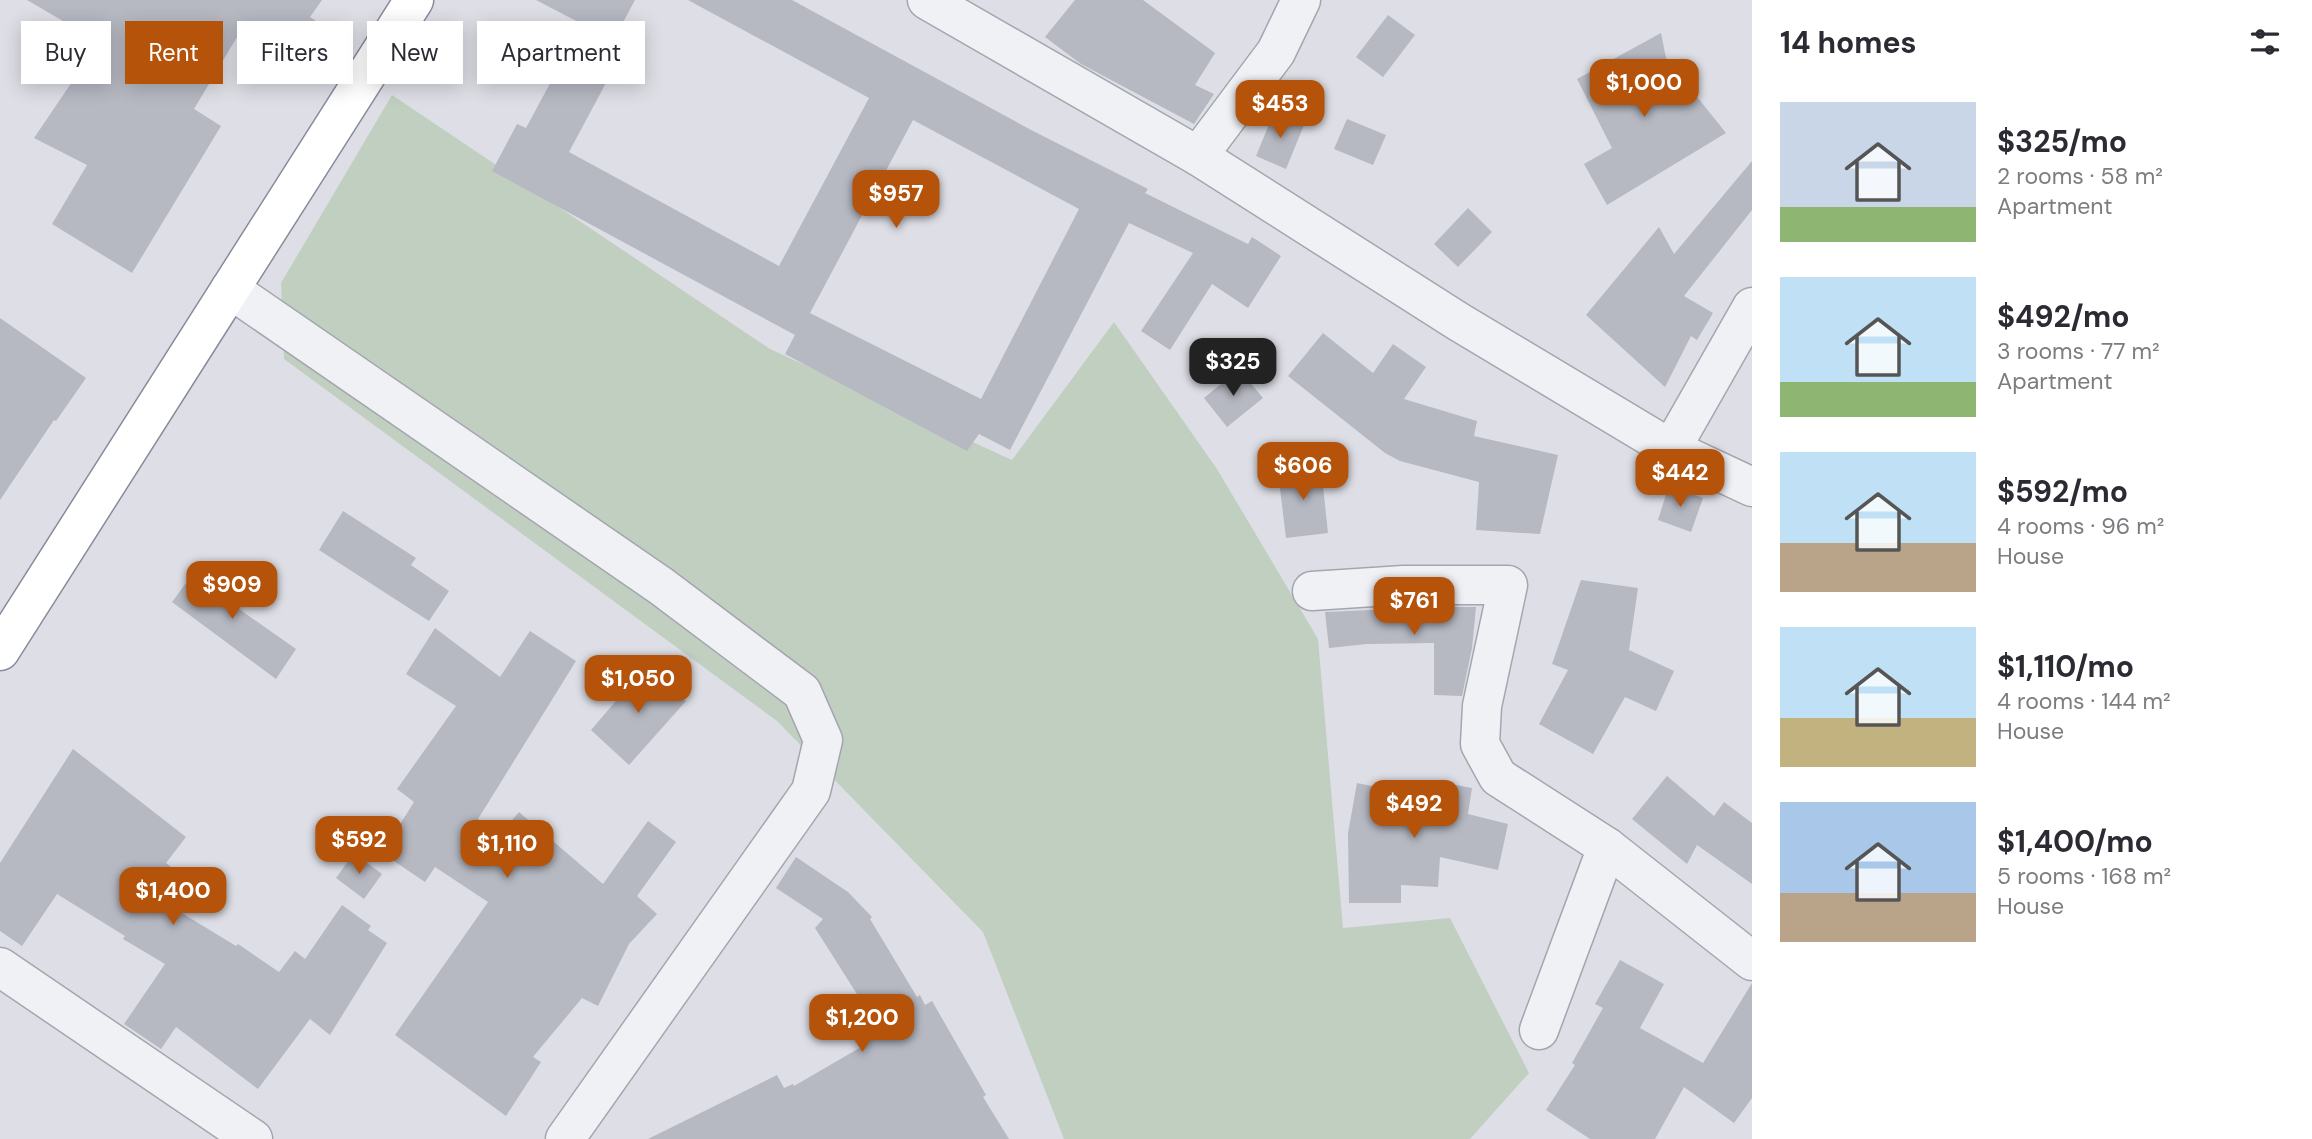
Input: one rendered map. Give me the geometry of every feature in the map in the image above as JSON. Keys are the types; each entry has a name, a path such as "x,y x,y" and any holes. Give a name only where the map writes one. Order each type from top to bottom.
{"highway":[{"path":"0,651 230,289 407,3"}],"street":[{"path":"927,0 1198,156 1459,322 1671,449 1752,487"},
{"path":"1198,156 1276,52 1301,0"},
{"path":"230,289 661,586 802,692 823,740 811,791 565,1139"},
{"path":"1671,449 1752,307"},
{"path":"1311,591 1404,585 1508,585 1482,706 1480,744 1498,777 1607,847 1752,961"},
{"path":"1539,1030 1607,847"},
{"path":"0,967 253,1139"}],"green space":[{"path":"392,95 770,349 1012,460 1114,322 1217,469 1318,639 1343,928 1450,918 1529,1073 1470,1139 1064,1139 983,932 777,721 284,359 281,283"}],"building":[{"path":"27,0 322,0 310,17 316,21 237,21 237,37 223,60 223,21 125,21 125,84 209,84 194,109 221,126 132,273 52,224 87,165 34,138 71,84 111,84 111,21 63,21"},
{"path":"536,0 635,0 624,21 576,21"},
{"path":"688,0 792,0 1033,131 1148,189 1145,193 1248,244 1252,237 1281,256 1248,308 1212,284 1170,350 1141,331 1193,253 1129,223 1010,450 979,434 967,451 785,354 795,335 492,171 517,124 526,128 550,84 605,84 569,152 779,266 869,98","holes":["913,120 1079,209 981,399 810,313"]},
{"path":"1075,0 1143,0 1215,53 1195,85 1214,94 1194,124 1081,64 1045,37"},
{"path":"1388,15 1415,35 1383,77 1356,57"},
{"path":"1661,33 1666,58 1726,133 1607,205 1584,164 1612,148 1577,79"},
{"path":"1274,112 1304,125 1286,169 1256,156"},
{"path":"1347,119 1386,135 1373,165 1334,149"},
{"path":"1752,161 1752,210 1684,296 1713,313 1697,340 1691,336 1665,387 1586,315 1659,227 1674,254"},
{"path":"1468,208 1492,232 1458,267 1434,244"},
{"path":"0,318 86,378 0,500"},
{"path":"1323,333 1373,373 1393,344 1426,367 1404,399 1477,421 1474,436 1558,455 1540,534 1476,530 1479,482 1400,461 1385,453 1288,376"},
{"path":"1239,369 1263,398 1227,427 1204,398"},
{"path":"1321,467 1328,533 1286,538 1278,472"},
{"path":"1669,485 1703,498 1691,532 1658,520"},
{"path":"343,511 416,558 411,565 449,591 429,621 319,550"},
{"path":"200,564 240,592 232,604 296,649 276,679 172,602"},
{"path":"1581,580 1638,588 1629,650 1674,671 1656,711 1625,697 1593,754 1539,724 1568,670 1552,664"},
{"path":"1476,607 1472,648 1462,696 1434,695 1434,643 1367,644 1329,648 1325,612"},
{"path":"435,628 500,677 530,631 576,661 478,819 499,835 519,812 603,884 648,821 676,842 637,896 657,914 629,944 598,1006 582,998 533,1057 541,1062 506,1116 395,1035 488,902 435,867 425,882 382,853 414,802 397,789 456,706 406,674"},
{"path":"646,666 686,701 629,765 591,730"},
{"path":"73,749 186,837 166,863 190,882 172,907 236,946 238,944 279,972 295,951 305,959 342,905 371,926 368,930 387,943 330,1035 310,1019 258,1089 176,1027 161,1049 124,1024 165,964 57,894 22,946 0,931 0,863"},
{"path":"1667,776 1714,816 1724,802 1752,823 1752,884 1697,845 1687,864 1632,819"},
{"path":"1434,781 1472,788 1468,814 1508,824 1498,870 1440,857 1438,887 1401,885 1401,903 1349,903 1348,833 1357,783 1431,798"},
{"path":"354,853 382,874 364,899 336,878"},
{"path":"796,857 848,892 872,917 870,919 917,997 920,995 925,1005 932,1001 986,1095 983,1097 1009,1139 648,1139 777,1075 784,1088 793,1084 794,1086 868,1043 862,1032 876,1024 815,928 823,919 776,888"},
{"path":"1620,960 1664,984 1640,1028 1703,1063 1752,983 1752,1098 1734,1123 1684,1087 1655,1139 1590,1139 1546,1110 1575,1065 1572,1063 1603,1008 1595,1004"}]}
